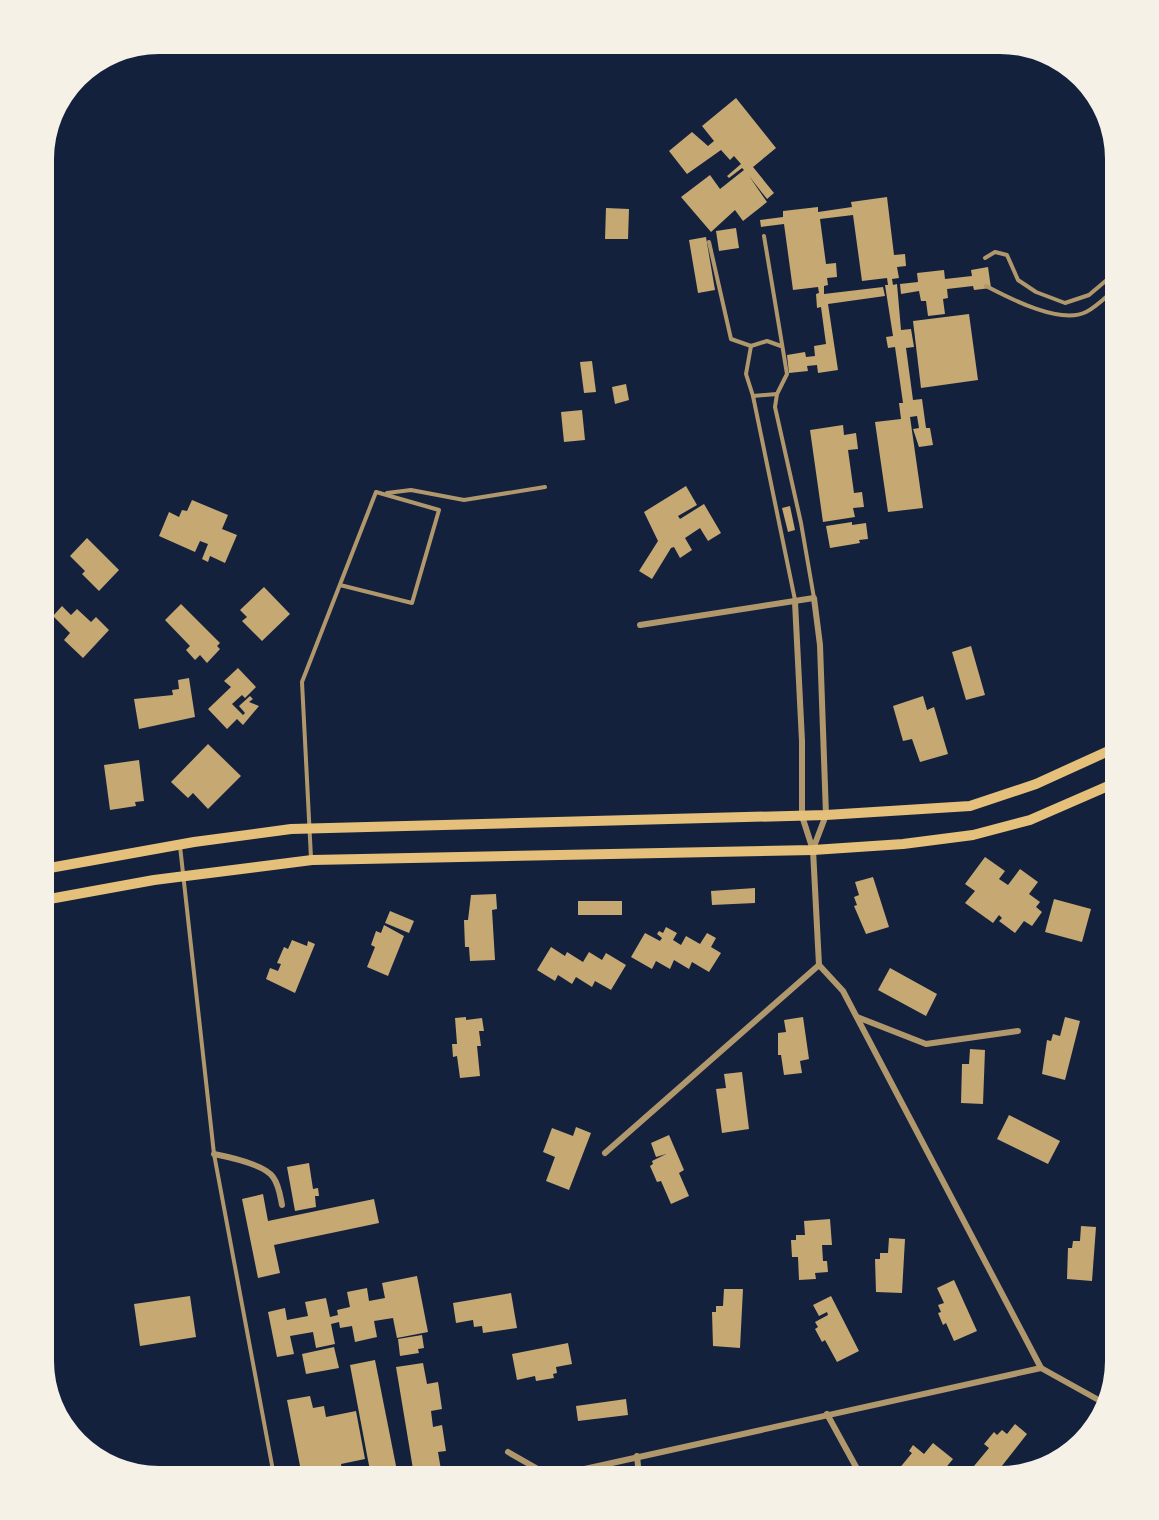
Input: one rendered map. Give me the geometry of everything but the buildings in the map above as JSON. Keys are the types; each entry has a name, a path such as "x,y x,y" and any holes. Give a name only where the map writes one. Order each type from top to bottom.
{"main road":[{"path":"54,867 180,845 310,828 802,816 970,806 1036,784 1105,753"},
{"path":"54,898 184,876 312,860 813,850 903,844 973,835 1030,820 1105,788"}],"street":[{"path":"640,625 814,598 820,645 826,815 813,850"},
{"path":"795,602 802,741 802,816 813,850 819,965 843,991 1041,1368 1097,1399"},
{"path":"605,1152 819,965"},
{"path":"856,1017 926,1044 1018,1031"},
{"path":"214,1154 237,1158 272,1174 282,1205"},
{"path":"594,1466 1041,1368"},
{"path":"826,1414 855,1466"},
{"path":"508,1452 533,1466"},
{"path":"637,1456 638,1466"}],"lane":[{"path":"764,236 787,374 777,394 775,407 801,523 814,598"},
{"path":"709,242 731,339 751,346 767,341 781,346"},
{"path":"984,258 995,252 1007,255 1018,280 1036,292 1065,303 1089,296 1105,282"},
{"path":"986,285 1017,302 1068,317 1086,312 1105,298"},
{"path":"751,346 746,374 753,396 795,602"},
{"path":"753,396 777,394"},
{"path":"383,494 411,490 464,500 545,487"},
{"path":"312,860 302,682 376,492 439,510 412,603 340,585"},
{"path":"180,845 214,1154 272,1466"}]}
